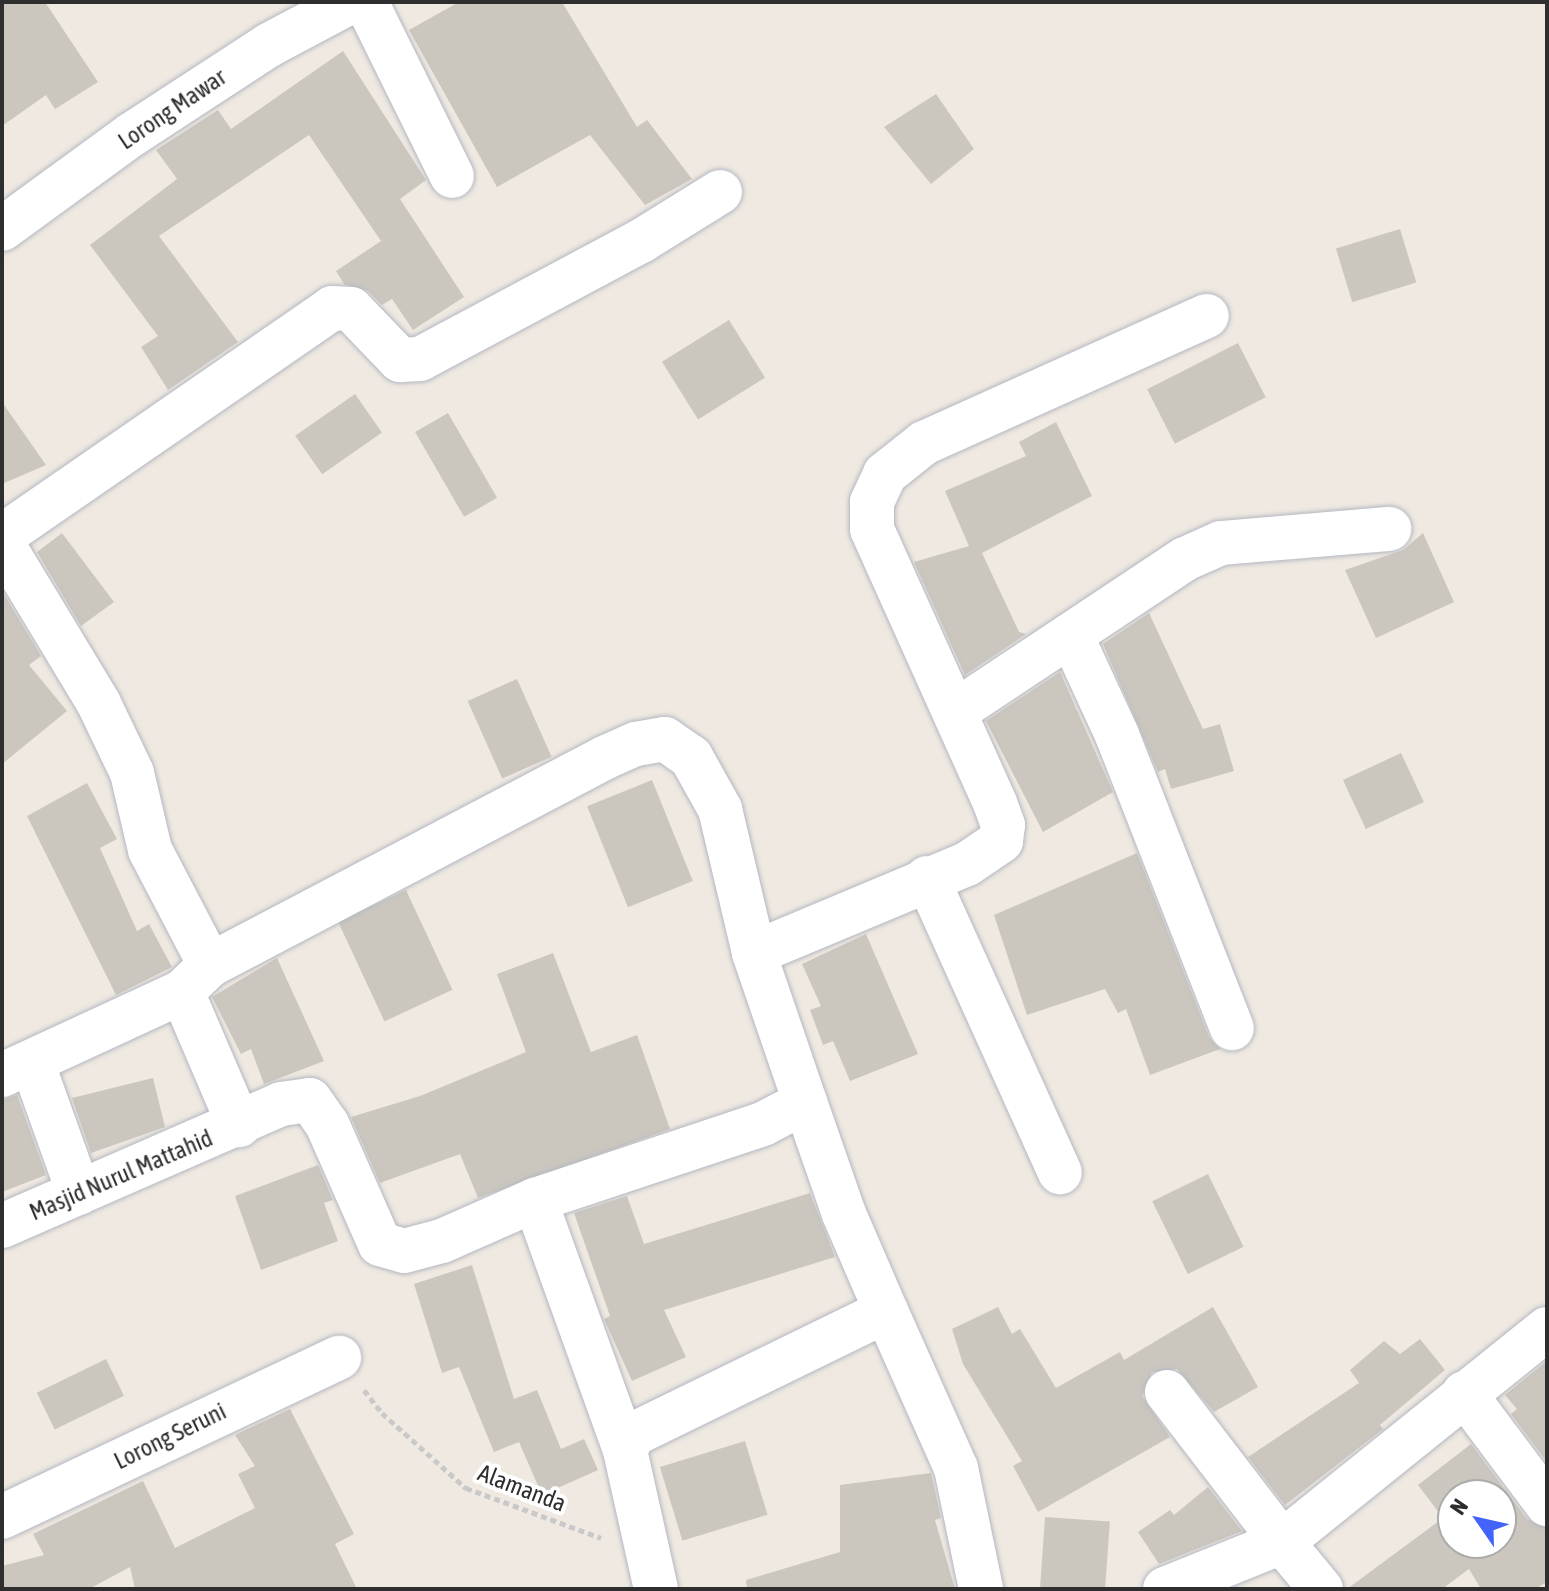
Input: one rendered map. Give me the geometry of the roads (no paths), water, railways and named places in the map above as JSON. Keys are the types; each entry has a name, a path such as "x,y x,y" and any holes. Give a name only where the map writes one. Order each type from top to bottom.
{"street":[{"name":"Lorong Mawar","path":"2,229 131,135 269,45 350,2"},
{"path":"366,2 452,176"},
{"path":"2,536 332,308 351,309 400,360 420,359 641,241 720,192"},
{"path":"754,953 927,878 967,864 1001,841 1003,825 956,711 872,529 872,502 885,474 924,443 1207,316"},
{"path":"956,711 1185,559 1221,543 1389,529"},
{"path":"2,543 99,704 132,773 150,850 196,978 239,1125"},
{"path":"1071,635 1117,735 1232,1028"},
{"path":"79,1193 17,1069 196,978 604,758 636,744 665,739 691,757 720,809 754,953 844,1214 956,1468 981,1589"},
{"path":"927,878 1060,1172"},
{"name":"Masjid Nurul Mattahid","path":"2,1226 239,1125 281,1104 310,1100 327,1124 380,1244 404,1251 442,1241 535,1200"},
{"path":"651,1571 625,1450 535,1200 763,1124 805,1102"},
{"path":"625,1450 634,1434 664,1417 886,1311"},
{"path":"1165,1589 1282,1542 1547,1329"},
{"name":"Lorong Seruni","path":"2,1517 339,1358"},
{"path":"1167,1392 1321,1589"},
{"path":"1464,1393 1547,1504"}]}
